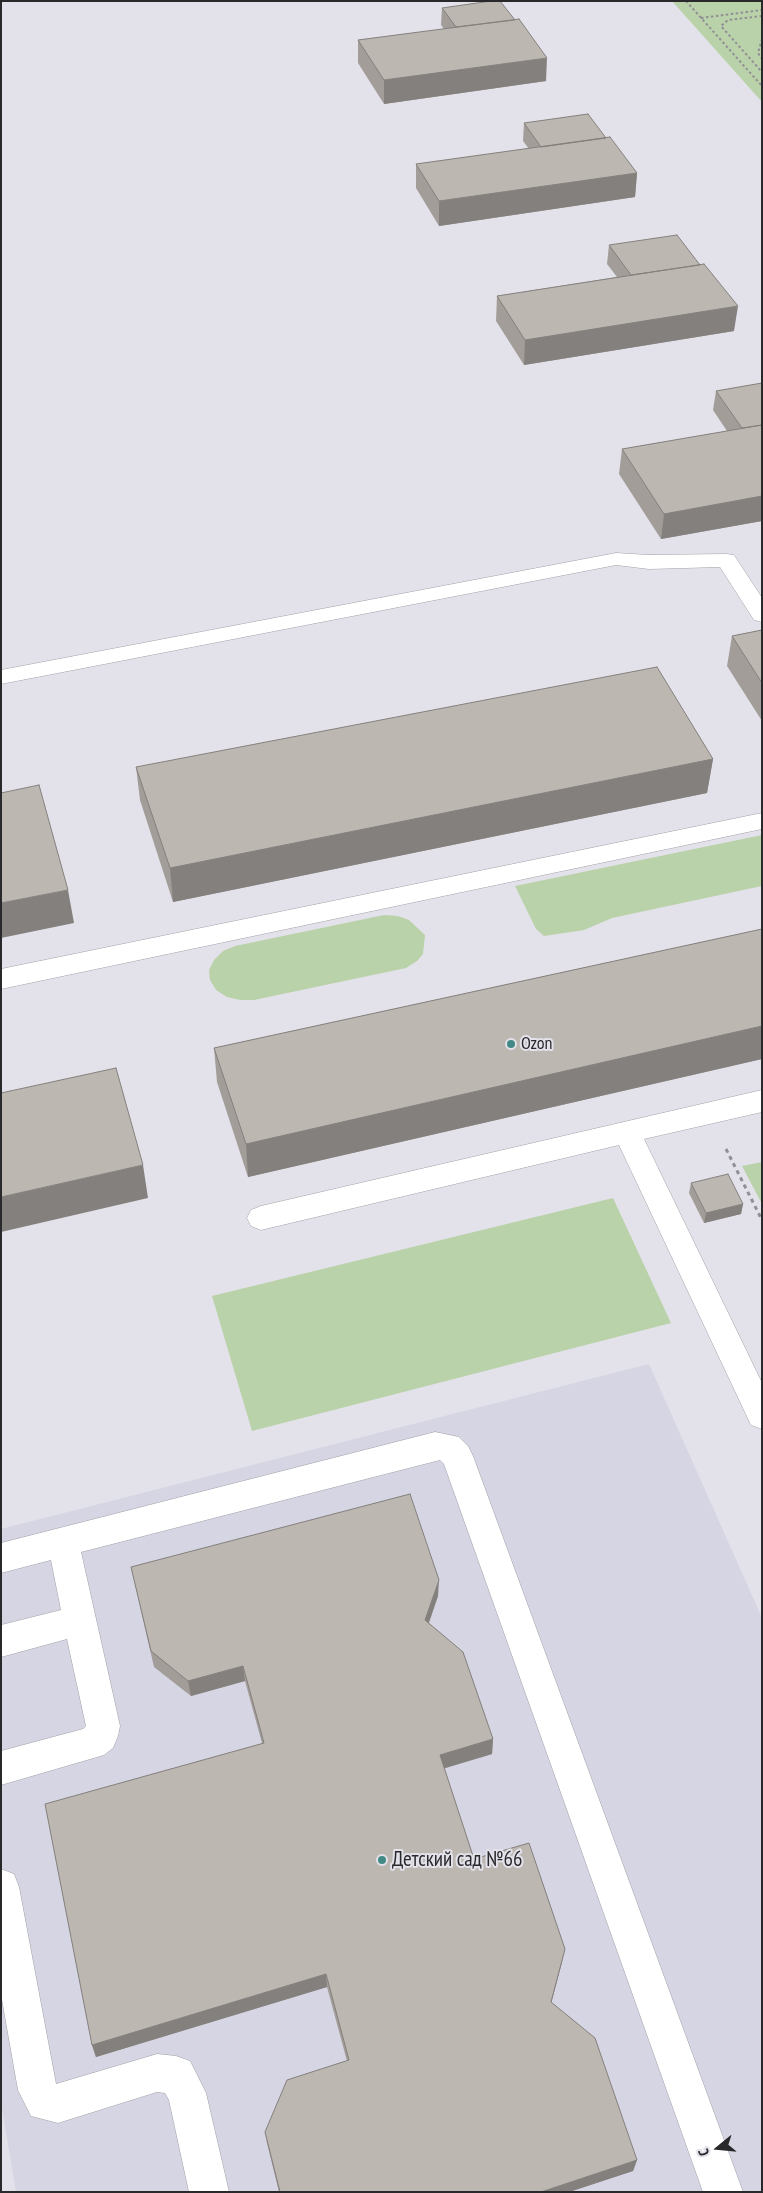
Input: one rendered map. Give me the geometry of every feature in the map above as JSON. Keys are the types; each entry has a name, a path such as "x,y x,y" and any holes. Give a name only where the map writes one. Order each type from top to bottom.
{"lane":[{"path":"1,677 616,558 649,562 726,560 762,615"},
{"path":"1,979 762,821"},
{"path":"261,1218 762,1101"},
{"path":"626,1132 762,1416"},
{"path":"1,1558 434,1446 448,1447 457,1456 724,2192"},
{"path":"1,1768 92,1743 101,1736 103,1726 63,1542"},
{"path":"1,1641 80,1620"},
{"path":"1,1887 37,2090 45,2102 58,2104 157,2073 176,2075 187,2092 209,2192"}],"path":[{"path":"686,1 762,86"},
{"path":"700,18 762,10"},
{"path":"762,16 728,20 721,26 762,72"},
{"path":"762,39 758,54 762,59"},
{"path":"707,1113 762,1220"}],"shaded area":[{"name":"Детский сад №66","path":"649,1364 762,1618 762,2192 16,2192 1,2103 1,1529"}],"green space":[{"path":"672,1 762,1 762,102"},
{"path":"762,835 762,886 612,918 584,930 544,936 536,929 515,886"},
{"path":"384,915 398,916 409,920 425,935 423,954 417,961 406,968 254,1000 240,1000 227,997 216,990 210,980 209,970 214,960 223,951 235,946"},
{"path":"762,1162 762,1204 742,1166"},
{"path":"613,1198 671,1323 252,1431 212,1296"}],"building":[{"path":"500,1 515,20 456,27 442,8"},
{"path":"519,19 547,58 384,80 358,40"},
{"path":"588,114 606,138 541,147 524,123"},
{"path":"610,137 637,173 439,201 416,164"},
{"path":"677,235 700,265 631,275 609,245"},
{"path":"704,264 738,306 525,340 497,296"},
{"path":"762,383 762,425 742,428 716,391"},
{"path":"762,425 762,496 664,514 622,449"},
{"path":"762,630 762,683 732,636"},
{"path":"657,667 713,759 170,868 136,767"},
{"path":"39,785 68,890 1,903 1,793"},
{"path":"762,929 762,1026 246,1144 214,1048"},
{"path":"116,1068 143,1165 1,1197 1,1093"},
{"path":"728,1174 743,1204 706,1213 691,1183"},
{"path":"410,1494 439,1580 425,1620 463,1652 493,1739 440,1755 474,1859 529,1843 565,1949 551,2002 595,2038 637,2160 541,2192 280,2192 265,2132 287,2080 349,2060 326,1974 92,2045 45,1804 264,1743 243,1666 188,1681 151,1651 131,1567"}],"place":[{"name":"Ozon","path":"511,1044"},
{"name":"Детский сад №66","path":"382,1860"}]}
